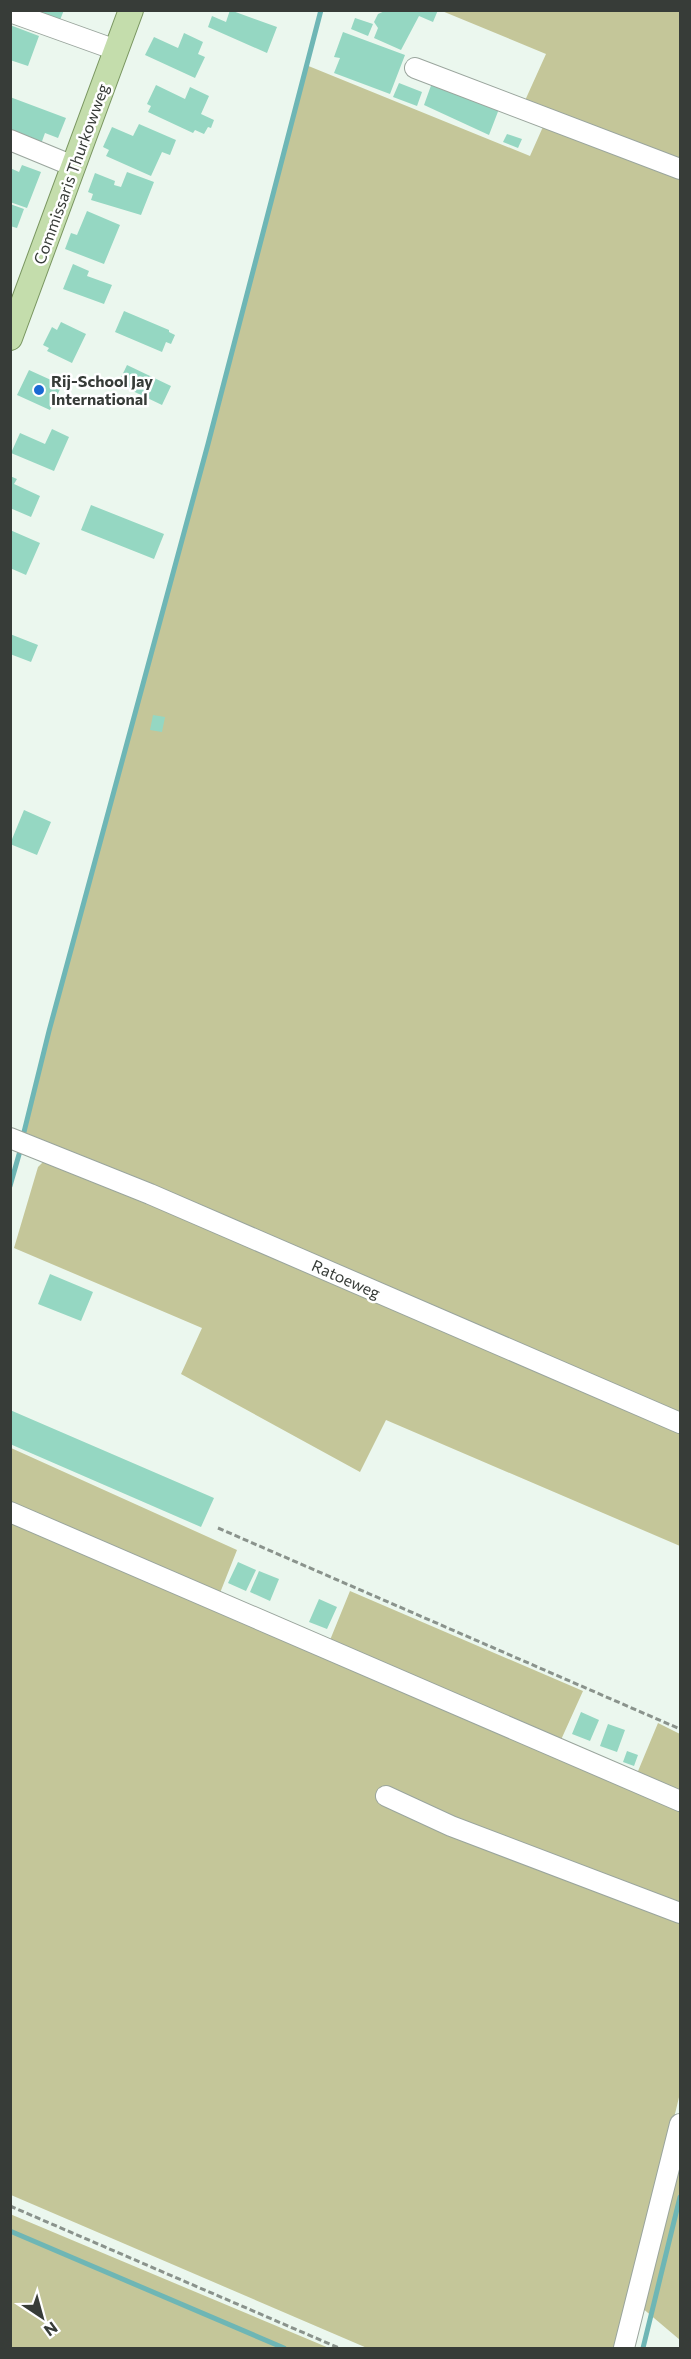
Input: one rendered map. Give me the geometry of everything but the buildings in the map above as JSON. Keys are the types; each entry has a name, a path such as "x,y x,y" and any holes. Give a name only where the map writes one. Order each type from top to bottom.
{"main road":[{"name":"Commissaris Thurkowweg","path":"10,338 131,10"}],"street":[{"path":"10,12 116,50"},
{"path":"414,68 681,169"},
{"path":"10,140 73,166"},
{"name":"Ratoeweg","path":"10,1138 150,1194 681,1424"},
{"path":"10,1512 681,1801"},
{"path":"386,1796 451,1826 681,1913"},
{"path":"624,2349 681,2124"}],"path":[{"path":"218,1528 681,1729"},
{"path":"10,2206 339,2349"}],"green space":[{"path":"442,11 680,11 680,165 523,105 546,54"},
{"path":"306,65 530,156 546,120 680,174 680,1417 23,1136 49,1031 208,444"},
{"path":"45,1160 680,1430 680,1546 386,1420 360,1472 181,1374 202,1328 14,1248 38,1167"},
{"path":"11,1448 237,1550 218,1598 11,1509"},
{"path":"10,1516 680,1807 680,2093 619,2348 367,2348 11,2195"},
{"path":"350,1591 583,1691 560,1742 328,1645"},
{"path":"658,1723 680,1734 680,1795 636,1776"},
{"path":"680,2149 680,2340 641,2307"},
{"path":"10,2214 329,2348 11,2348"}],"waterway":[{"path":"23,1136 321,10"},
{"path":"10,1186 20,1151"},
{"path":"643,2348 680,2197"},
{"path":"10,2231 284,2348"}],"place":[{"name":"Rij-School Jay International","path":"39,390"}]}
